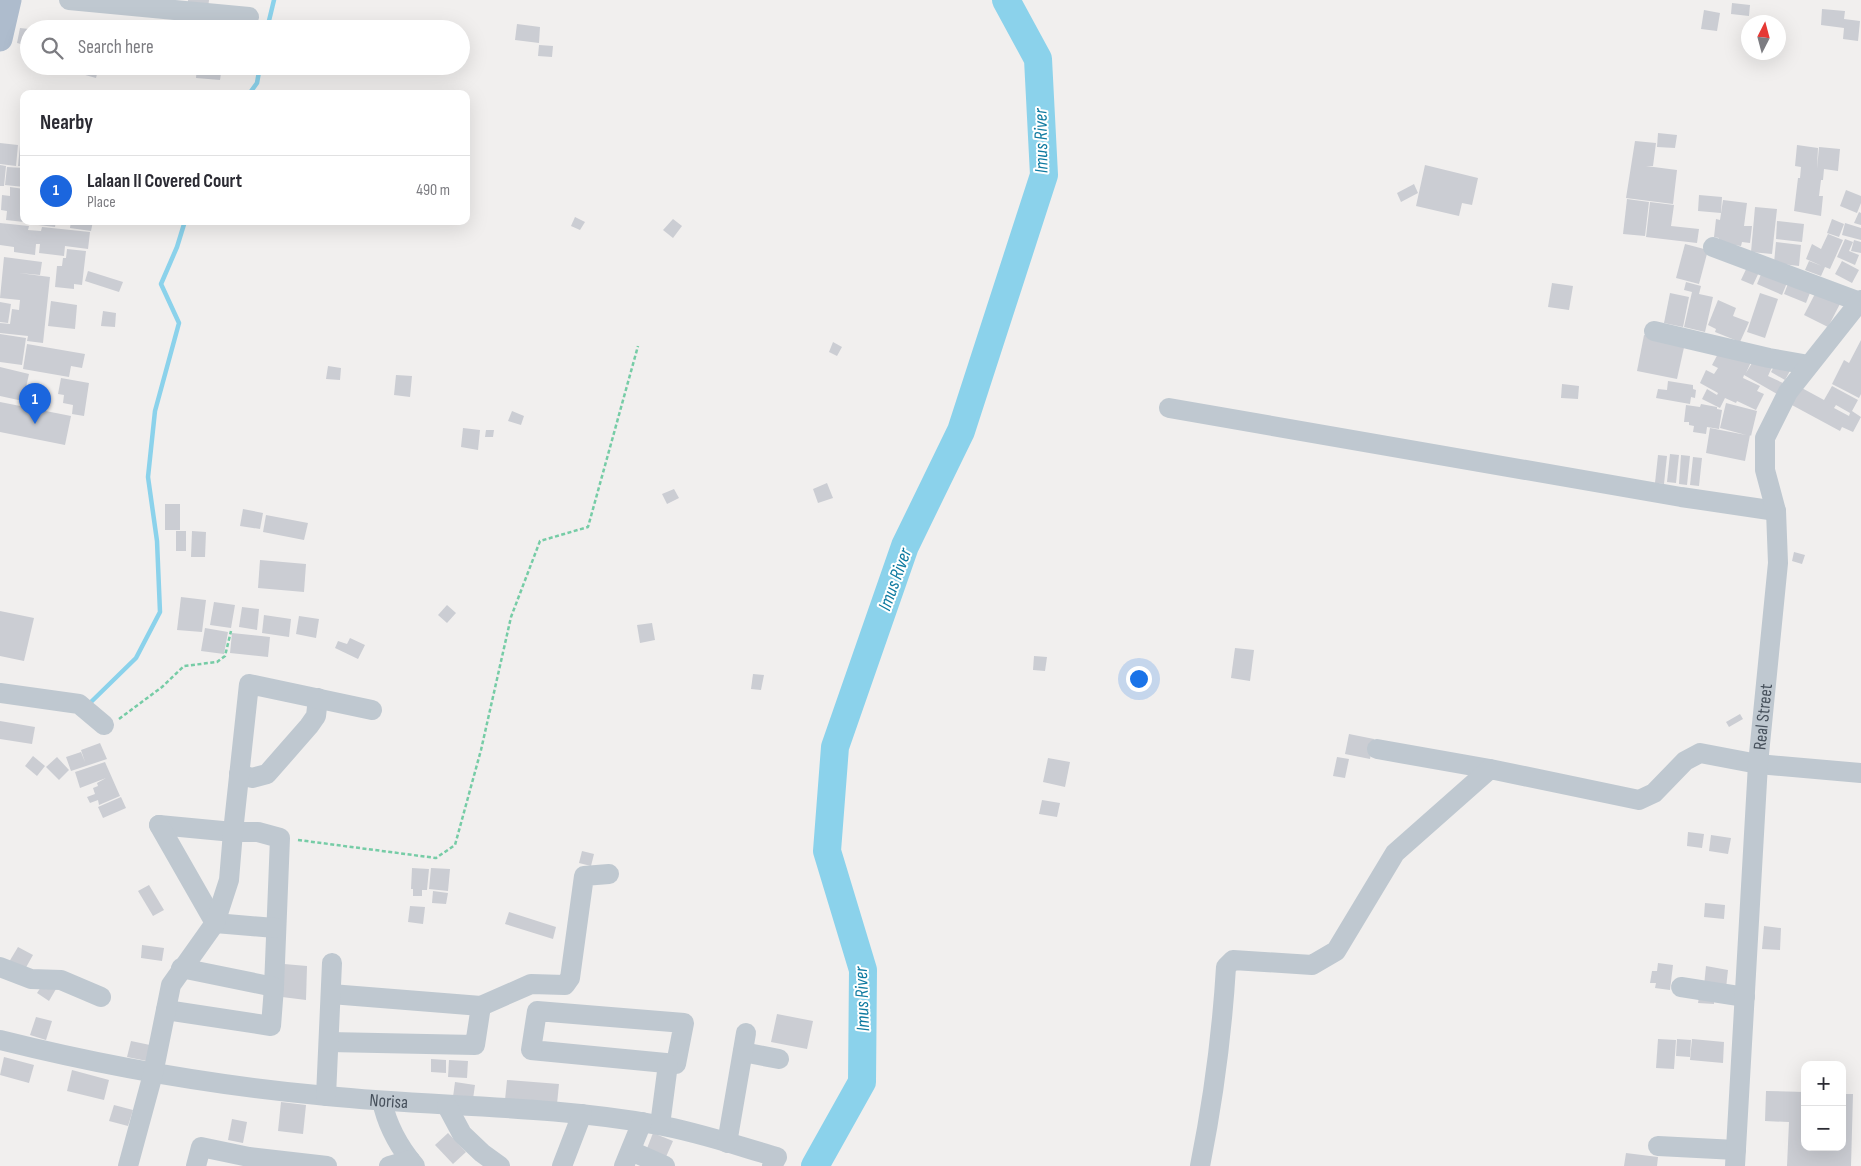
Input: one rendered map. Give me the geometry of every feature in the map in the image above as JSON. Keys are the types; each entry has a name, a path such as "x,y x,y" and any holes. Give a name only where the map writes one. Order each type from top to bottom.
{"main road":[{"path":"0,39 9,0"}],"street":[{"path":"69,0 248,17"},
{"path":"1713,247 1861,301"},
{"name":"Real Street","path":"1736,1158 1758,764 1778,563 1776,510 1765,470 1765,438 1788,392 1861,301"},
{"path":"1654,331 1769,358 1809,365"},
{"path":"1169,408 1681,497 1776,510"},
{"path":"128,1166 152,1074 171,985 181,968 215,923 229,880 238,774 249,684 372,710"},
{"path":"0,692 79,704 104,725"},
{"path":"238,774 252,778 267,774 316,716 318,698"},
{"path":"1377,749 1490,769 1639,800 1654,793 1685,761 1700,753 1758,764 1861,773"},
{"path":"1200,1166 1207,1131 1222,1025 1226,967 1233,960 1312,965 1336,951 1395,853 1490,769"},
{"path":"166,1010 271,1026 280,838 258,832 233,832 159,825 215,923"},
{"path":"331,994 481,1006 531,984 565,985 570,978 584,876 609,874"},
{"path":"215,923 275,928"},
{"path":"326,1096 332,964"},
{"path":"0,967 31,980 61,980 101,997"},
{"path":"181,968 274,987"},
{"path":"1681,987 1745,997"},
{"path":"329,1042 475,1045 481,1006"},
{"path":"537,1011 684,1023 676,1064 668,1064 531,1050 537,1011"},
{"name":"Norisa","path":"0,1040 59,1055 152,1074 326,1096 582,1114 651,1124 727,1143 774,1161"},
{"path":"727,1143 745,1043 779,1059"},
{"path":"665,1166 628,1158 651,1124 668,1064"},
{"path":"382,1101 385,1116 412,1163 389,1166"},
{"path":"447,1106 462,1134 482,1153 500,1166"},
{"path":"562,1166 582,1114"},
{"path":"1658,1146 1736,1158"},
{"path":"196,1166 201,1147 249,1158 328,1166"}],"path":[{"path":"280,838 436,858 455,845 481,750 511,617 540,541 588,527 638,346"},
{"path":"104,725 116,721 145,700 184,666 217,662 225,656 231,631"}],"building":[{"path":"188,0 209,0 208,8 188,7"},
{"path":"1732,3 1750,5 1749,15 1731,14"},
{"path":"1822,9 1845,11 1844,19 1860,21 1858,41 1843,39 1844,28 1821,25"},
{"path":"1704,10 1720,13 1717,31 1701,29"},
{"path":"517,24 540,27 539,43 515,40"},
{"path":"20,28 20,44 17,43"},
{"path":"539,45 553,46 552,57 538,56"},
{"path":"85,75 97,75 96,78"},
{"path":"196,75 221,75 220,80 196,78"},
{"path":"1658,133 1677,135 1675,148 1657,147"},
{"path":"1635,141 1656,143 1653,166 1646,166 1677,170 1673,204 1626,198"},
{"path":"0,143 18,145 16,166 0,164"},
{"path":"20,145 20,166 18,166"},
{"path":"1797,145 1818,148 1817,169 1819,147 1840,149 1838,171 1824,169 1819,196 1823,196 1821,216 1794,211 1801,167 1795,166"},
{"path":"0,165 6,166 4,186 0,186"},
{"path":"1425,165 1478,178 1472,205 1462,203 1459,216 1416,206"},
{"path":"7,167 20,168 20,187 5,185"},
{"path":"1414,184 1418,193 1401,202 1397,193"},
{"path":"10,187 20,188 20,222 6,220 7,211 1,210 2,195 10,196"},
{"path":"1846,190 1861,196 1861,203 1857,213 1840,206"},
{"path":"1699,195 1722,197 1721,213 1698,211"},
{"path":"1627,199 1649,202 1645,236 1623,234"},
{"path":"1723,200 1747,203 1744,226 1752,226 1750,243 1742,242 1741,246 1718,243 1719,238 1714,237 1716,219 1720,220"},
{"path":"1650,202 1674,205 1671,226 1699,229 1697,243 1646,237"},
{"path":"1755,207 1777,209 1772,254 1751,252"},
{"path":"1859,212 1861,213 1861,225 1854,223"},
{"path":"575,217 585,222 580,230 571,226"},
{"path":"673,219 682,226 673,238 663,230"},
{"path":"1832,219 1844,224 1839,237 1827,233"},
{"path":"1777,221 1804,224 1802,242 1776,239"},
{"path":"0,223 29,226 28,230 41,231 42,227 90,232 88,249 65,246 64,256 39,253 40,244 36,244 35,255 14,252 14,247 0,245"},
{"path":"1845,223 1861,228 1861,240 1842,235"},
{"path":"38,225 55,225 55,227"},
{"path":"70,225 92,225 91,231 70,228"},
{"path":"1828,234 1843,240 1830,269 1825,267 1821,276 1805,270 1809,261 1822,266 1806,259 1812,244 1821,249"},
{"path":"1845,239 1853,242 1849,251 1859,255 1855,265 1837,257"},
{"path":"1854,240 1861,242 1861,253 1851,251"},
{"path":"1776,242 1801,245 1799,266 1774,263"},
{"path":"1685,244 1708,250 1699,284 1676,278"},
{"path":"67,249 86,251 82,285 74,284 74,289 55,287 57,266 62,266 63,258 66,258"},
{"path":"4,257 42,262 40,275 19,273 50,277 43,343 27,341 28,336 0,333 0,323 10,324 12,309 19,310 20,300 0,298"},
{"path":"1842,261 1859,270 1852,283 1835,274"},
{"path":"1748,265 1760,270 1753,285 1741,280"},
{"path":"1764,267 1789,278 1782,295 1757,284"},
{"path":"88,271 123,282 119,292 85,281"},
{"path":"1791,276 1813,285 1806,303 1784,294"},
{"path":"1686,282 1701,286 1699,294 1713,297 1705,332 1684,327 1692,292 1684,290"},
{"path":"1552,283 1573,286 1569,310 1548,307"},
{"path":"1818,288 1842,300 1828,327 1804,315"},
{"path":"1670,293 1689,297 1683,327 1664,323"},
{"path":"1760,293 1778,299 1765,338 1747,332"},
{"path":"1718,300 1736,308 1733,316 1749,322 1740,342 1715,332 1716,329 1708,325"},
{"path":"51,301 77,305 75,329 48,326"},
{"path":"0,302 11,304 8,323 0,322"},
{"path":"103,311 116,313 115,327 101,326"},
{"path":"0,334 26,338 22,365 0,362"},
{"path":"1644,335 1685,343 1677,379 1637,371"},
{"path":"1861,340 1861,394 1859,398 1832,384 1844,360 1849,363"},
{"path":"833,342 842,347 837,356 829,352"},
{"path":"27,344 85,354 82,368 71,366 69,377 23,369"},
{"path":"1720,350 1751,362 1746,373 1755,358 1772,367 1768,376 1783,383 1777,394 1744,375 1743,378 1760,386 1757,391 1764,394 1756,410 1737,401 1736,403 1725,398 1720,408 1702,399 1707,389 1717,395 1718,393 1700,383 1706,370 1714,374 1718,368 1712,365"},
{"path":"1778,359 1792,367 1785,380 1771,372"},
{"path":"328,366 341,368 340,380 326,379"},
{"path":"0,367 29,374 23,401 0,396"},
{"path":"396,375 412,376 410,397 394,395"},
{"path":"61,378 89,383 84,416 72,414 73,405 63,403 64,395 58,394"},
{"path":"1668,381 1693,385 1693,389 1696,390 1695,398 1691,397 1690,404 1656,398 1658,389 1667,390"},
{"path":"1562,384 1579,386 1578,399 1561,398"},
{"path":"1832,386 1858,400 1852,411 1861,417 1853,432 1842,427 1840,431 1790,404 1800,387 1824,400","holes":["1836,405 1850,413 1849,416 1834,408"]},
{"path":"0,402 71,416 65,445 0,432"},
{"path":"1726,403 1757,411 1745,461 1706,453 1710,428 1746,435 1720,428"},
{"path":"1701,404 1717,407 1717,409 1722,410 1719,429 1707,427 1706,434 1693,432 1694,426 1689,425 1689,422 1684,422 1686,405 1700,407"},
{"path":"512,411 524,416 521,425 508,421"},
{"path":"463,428 480,430 478,450 461,447"},
{"path":"486,430 494,430 493,437 485,437"},
{"path":"1670,454 1679,455 1676,483 1667,482"},
{"path":"1658,455 1667,456 1664,484 1655,483"},
{"path":"1681,455 1690,456 1687,485 1679,484"},
{"path":"1693,457 1702,458 1699,486 1690,485"},
{"path":"827,483 833,498 818,503 813,489"},
{"path":"674,489 679,498 667,504 662,494"},
{"path":"165,504 180,504 180,530 165,530"},
{"path":"243,509 263,513 260,529 240,526"},
{"path":"266,515 308,523 304,540 263,532"},
{"path":"176,531 186,531 186,551 176,551"},
{"path":"192,531 206,532 205,557 191,557"},
{"path":"1794,552 1805,555 1802,564 1792,561"},
{"path":"260,560 306,564 304,592 258,588"},
{"path":"181,597 206,600 202,632 177,630"},
{"path":"214,602 235,605 231,628 210,625"},
{"path":"447,605 456,613 447,623 438,615"},
{"path":"242,607 259,609 257,630 239,627"},
{"path":"0,611 34,618 24,661 0,656"},
{"path":"264,615 291,619 289,637 262,633"},
{"path":"299,616 319,619 316,638 296,634"},
{"path":"652,623 655,640 640,643 637,625"},
{"path":"205,628 228,632 224,654 201,651"},
{"path":"232,633 270,637 268,657 230,653"},
{"path":"350,638 365,645 358,659 335,648 338,641 347,644"},
{"path":"1235,648 1254,650 1250,681 1231,678"},
{"path":"1034,656 1047,657 1045,671 1033,670"},
{"path":"753,674 764,675 761,690 751,689"},
{"path":"1740,714 1743,719 1729,727 1726,722"},
{"path":"0,721 35,727 32,744 0,739"},
{"path":"1349,734 1374,739 1370,759 1345,754"},
{"path":"100,743 107,759 71,771 66,757 81,752 85,762 81,750"},
{"path":"33,756 45,766 37,776 25,766"},
{"path":"57,757 69,770 59,780 46,767"},
{"path":"1337,757 1349,759 1345,778 1333,776"},
{"path":"1048,758 1070,762 1065,787 1043,782"},
{"path":"105,762 120,796 99,805 98,800 90,803 87,797 95,794 93,788 98,786 97,783 106,778 80,788 75,772"},
{"path":"121,797 126,808 103,818 98,807"},
{"path":"1042,800 1060,803 1057,817 1039,814"},
{"path":"1688,832 1704,834 1702,848 1687,846"},
{"path":"1711,835 1731,838 1728,854 1709,851"},
{"path":"582,851 594,854 591,866 579,863"},
{"path":"412,868 429,869 427,890 422,890 422,896 413,896 413,889 411,889"},
{"path":"431,868 450,869 448,891 429,889"},
{"path":"149,885 164,910 153,916 138,891"},
{"path":"433,891 448,893 446,904 432,903"},
{"path":"1705,903 1725,905 1724,919 1704,917"},
{"path":"410,906 425,907 423,924 408,922"},
{"path":"509,912 556,927 553,939 505,924"},
{"path":"1764,926 1781,928 1780,950 1762,949"},
{"path":"142,945 164,948 162,961 141,958"},
{"path":"18,947 33,955 24,971 9,962"},
{"path":"1658,963 1673,965 1670,990 1655,988 1656,983 1650,983 1652,971 1657,971"},
{"path":"284,964 307,966 306,1000 282,997"},
{"path":"1706,966 1728,970 1726,988 1704,986"},
{"path":"45,981 56,989 49,1001 37,993"},
{"path":"1714,995 1714,1004 1698,1003 1699,997"},
{"path":"777,1014 813,1021 807,1049 771,1042"},
{"path":"36,1017 52,1021 46,1040 30,1035"},
{"path":"1658,1039 1676,1040 1674,1069 1656,1068"},
{"path":"1677,1039 1691,1040 1690,1057 1676,1056"},
{"path":"1692,1039 1724,1042 1723,1063 1690,1060"},
{"path":"131,1041 150,1045 147,1061 127,1057"},
{"path":"4,1057 34,1065 29,1083 0,1075"},
{"path":"431,1059 446,1060 446,1073 431,1072"},
{"path":"449,1060 468,1061 467,1078 448,1077"},
{"path":"72,1070 109,1080 104,1100 67,1091"},
{"path":"507,1080 559,1084 557,1104 505,1100"},
{"path":"455,1082 475,1085 473,1099 453,1097"},
{"path":"1766,1091 1801,1092 1801,1151 1846,1151 1846,1094 1853,1094 1851,1166 1787,1166 1789,1122 1765,1121"},
{"path":"281,1102 306,1105 303,1134 278,1131"},
{"path":"114,1105 133,1110 128,1126 109,1121"},
{"path":"232,1119 247,1122 243,1143 228,1140"},
{"path":"448,1133 466,1152 453,1164 435,1145"},
{"path":"653,1133 673,1141 665,1159 646,1151"},
{"path":"1626,1153 1658,1157 1657,1166 1624,1166"}],"waterway":[{"path":"269,20 274,0"},
{"name":"Imus River","path":"815,1166 862,1082 863,970 827,851 835,747 905,546 961,431 1044,175 1038,59 1006,0"},
{"path":"252,90 257,83 258,75"},
{"path":"91,702 136,658 160,612 157,541 148,477 155,411 179,323 161,284 177,247 184,225"}],"place":[{"name":"Lalaan II Covered Court","path":"35,424"}]}
